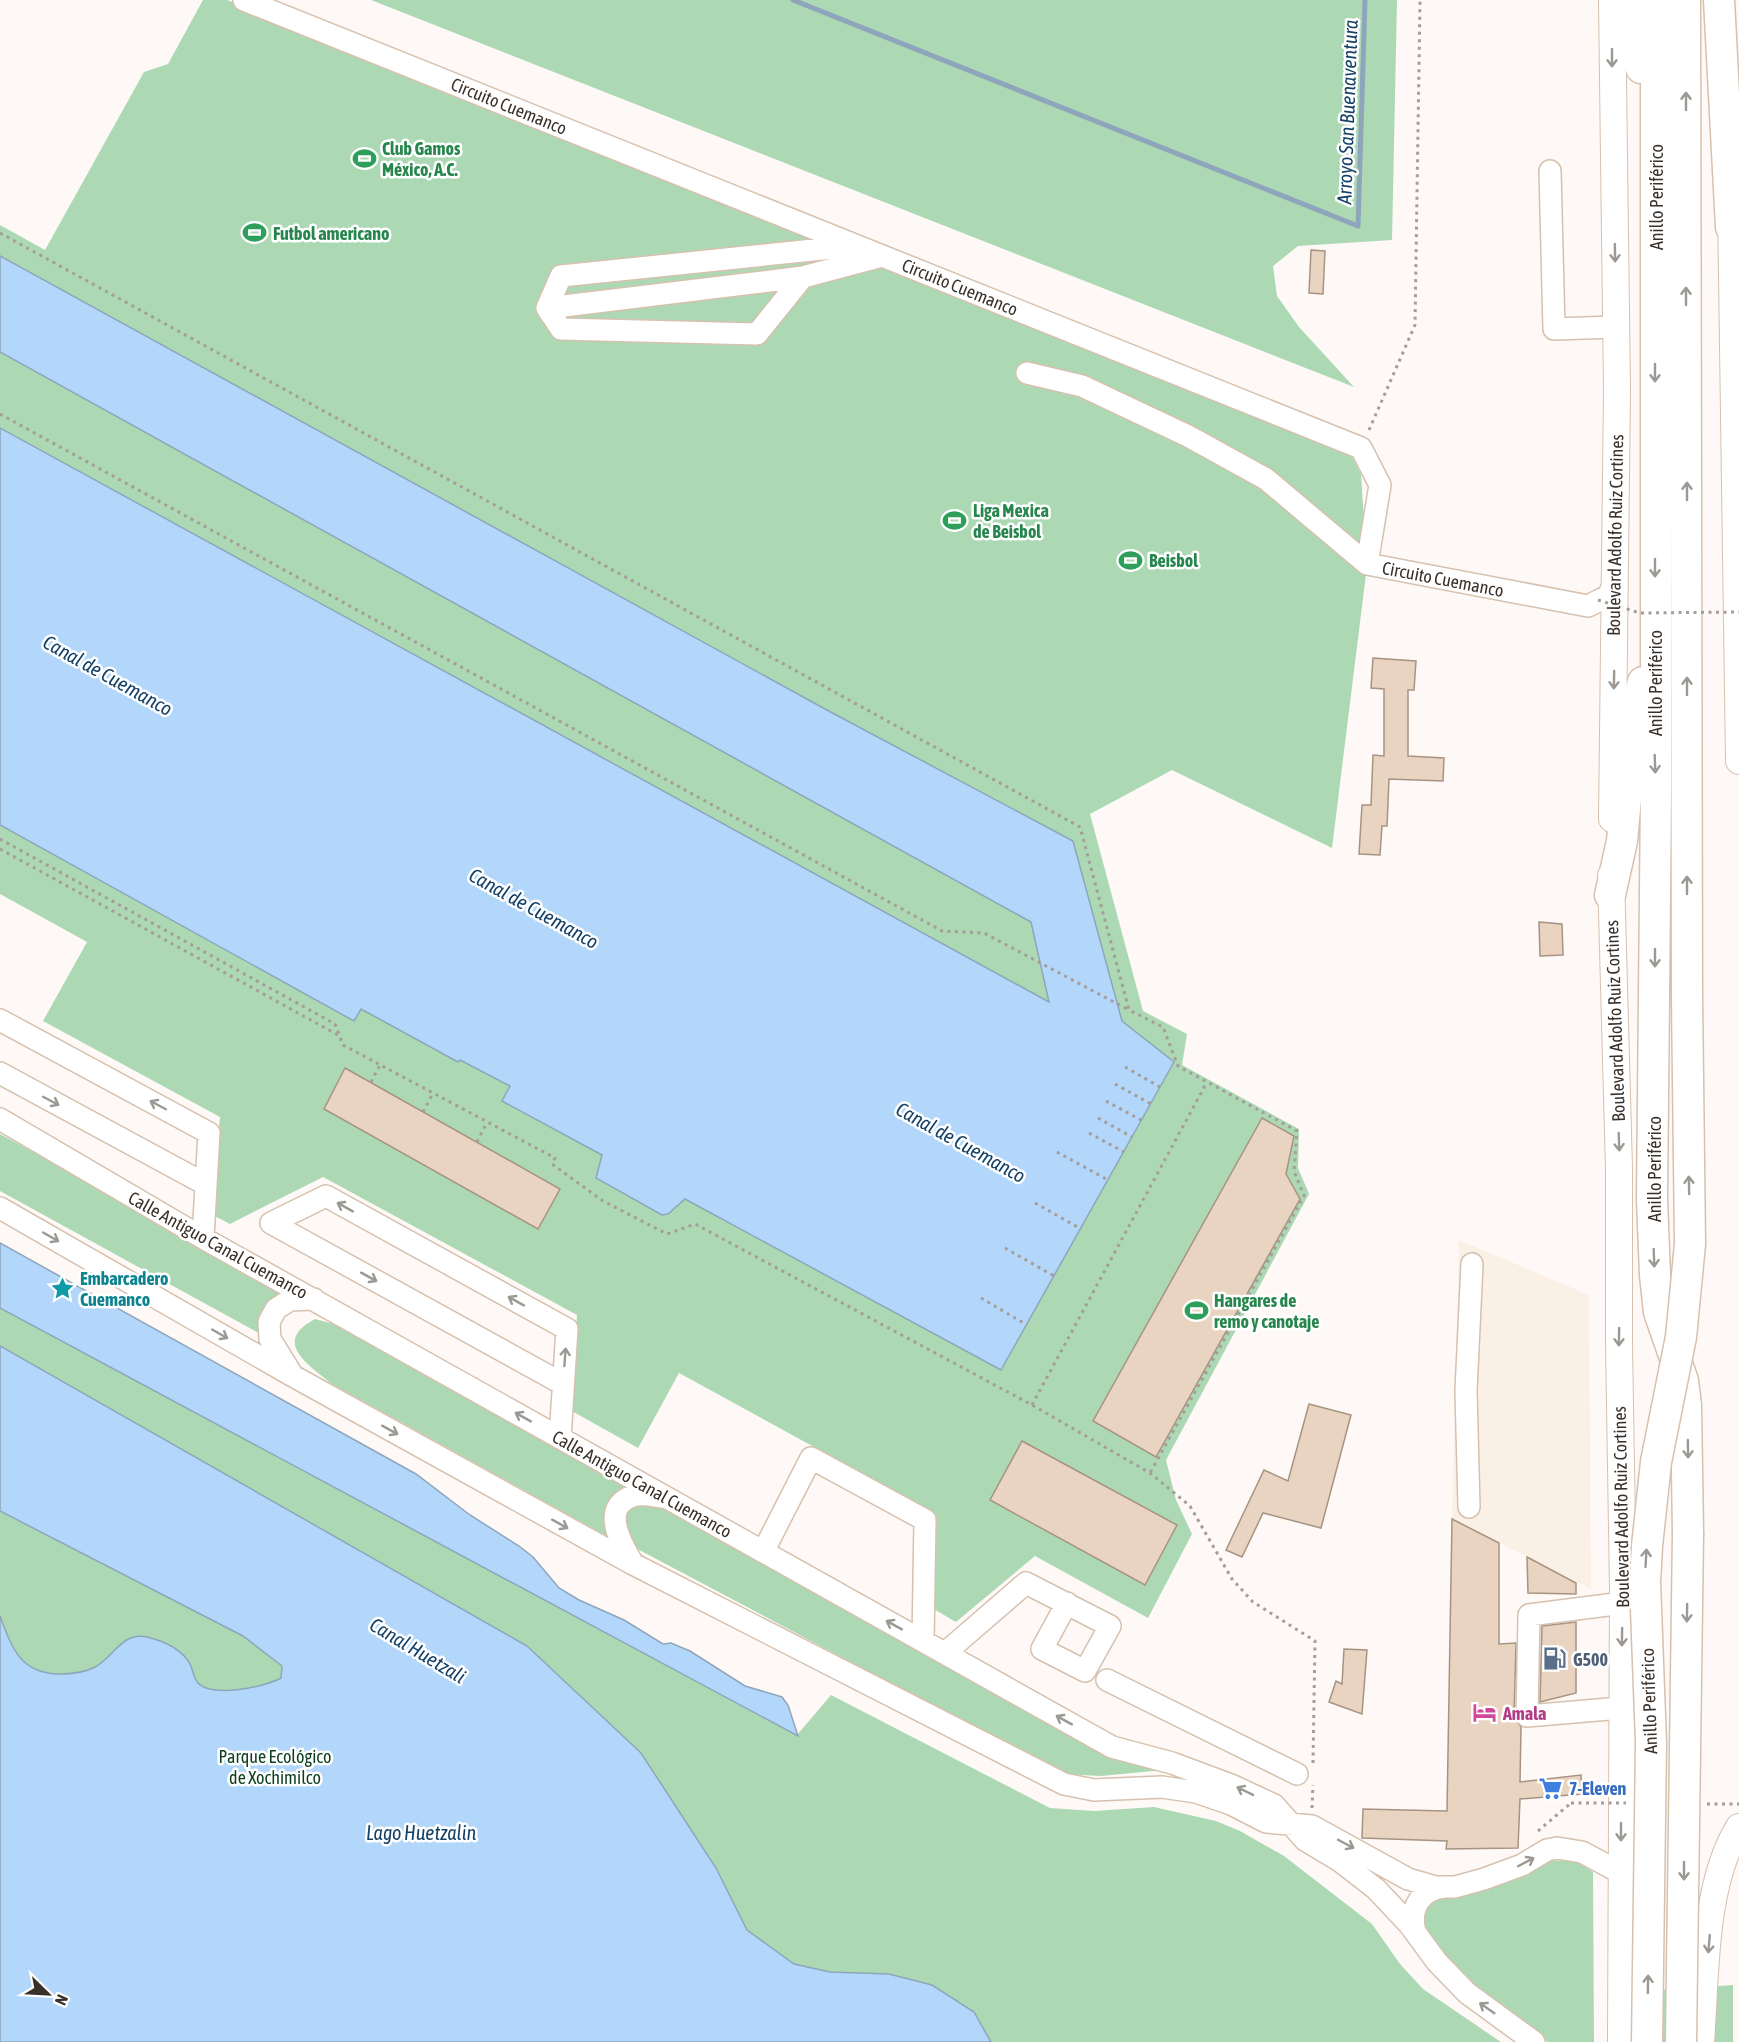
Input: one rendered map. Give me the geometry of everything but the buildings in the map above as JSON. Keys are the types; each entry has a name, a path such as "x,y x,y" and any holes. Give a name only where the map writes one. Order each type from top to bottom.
{"highway":[{"path":"1633,0 1637,56 1644,76 1656,92"},
{"name":"Anillo Periférico","path":"1656,0 1654,642 1656,791 1652,1200 1659,1312 1683,1381 1686,1405 1688,1533 1681,2042"},
{"name":"Anillo Periférico","path":"1647,2042 1651,1743 1645,1582 1656,1462 1682,1337 1690,1244 1685,0"},
{"path":"1719,0 1731,227"},
{"path":"1610,895 1622,841 1634,712 1654,642"}],"main road":[{"name":"Boulevard Adolfo Ruiz Cortines","path":"1612,0 1616,327 1598,596 1615,631 1610,895 1619,1169 1623,1603 1621,2042"},
{"path":"1733,0 1731,227 1739,761"},
{"path":"1701,2042 1710,1925 1728,1848 1739,1827"}],"street":[{"name":"Circuito Cuemanco","path":"244,0 1361,448 1380,485 1367,564 1598,596 1600,616 1615,631"},
{"path":"1550,171 1554,329 1616,327"},
{"path":"547,308 561,276 855,245"},
{"path":"547,308 803,277 882,256"},
{"path":"547,308 561,329 757,334 803,277"},
{"path":"1027,373 1082,386 1188,436 1256,474 1367,564"},
{"path":"0,1020 209,1133 203,1238"},
{"path":"0,1073 205,1184"},
{"name":"Calle Antiguo Canal Cuemanco","path":"0,1119 203,1238 1112,1747 1172,1763 1231,1785 1274,1805 1302,1825 1408,1879 1426,1886 1445,1887"},
{"path":"560,1438 567,1329 326,1196 271,1223 563,1384"},
{"name":"Calle Antiguo Canal Cuemanco","path":"0,1208 293,1376 633,1564 1064,1784 1094,1790 1162,1787 1196,1792 1231,1804 1266,1822 1302,1825"},
{"path":"1469,1507 1466,1391 1472,1264"},
{"path":"293,1376 270,1339 269,1322 276,1309 290,1300 315,1299"},
{"path":"763,1552 811,1458 925,1520 923,1641"},
{"path":"633,1564 616,1534 615,1515 620,1504 634,1495 665,1497"},
{"path":"945,1653 1026,1583 1067,1604"},
{"path":"1621,1708 1527,1716 1529,1615 1623,1603"},
{"path":"1107,1680 1307,1774"},
{"name":"Calle Antiguo Canal Cuemanco","path":"1302,1825 1305,1840 1340,1861 1376,1889 1415,1932 1437,1962 1467,1993 1534,2042"},
{"name":"Calle Antiguo Canal Cuemanco","path":"1415,1932 1413,1914 1419,1899 1431,1890 1494,1876 1547,1850 1557,1848 1582,1852 1621,1873"}],"path":[{"path":"1361,448 1414,325 1420,0"},
{"path":"0,233 1080,827 1129,1010"},
{"path":"0,414 942,931 984,933 1163,1027 1179,1066 1297,1131 1294,1171 1304,1196 1150,1473"},
{"path":"1598,596 1640,613 1739,612"},
{"path":"0,839 335,1024 343,1045 555,1158 552,1164 603,1201 667,1234 695,1224 1032,1405 1150,1473 1190,1506 1232,1579 1253,1602 1315,1641 1302,1825"},
{"path":"0,849 339,1036"},
{"path":"371,1082 380,1065"},
{"path":"1125,1067 1160,1087"},
{"path":"1032,1405 1207,1082"},
{"path":"1115,1084 1151,1104"},
{"path":"423,1112 433,1093"},
{"path":"1106,1101 1142,1120"},
{"path":"1098,1118 1132,1137"},
{"path":"477,1142 487,1121"},
{"path":"1089,1133 1124,1152"},
{"path":"1057,1152 1108,1180"},
{"path":"1035,1203 1081,1229"},
{"path":"1005,1248 1054,1276"},
{"path":"981,1298 1027,1325"},
{"path":"1535,1834 1571,1803"}],"shaded area":[{"path":"1459,1240 1589,1295 1591,1589 1452,1519"}],"green space":[{"path":"203,0 227,0 855,245 1351,455 1361,474 1367,566 1332,848 1172,770 1090,814 1143,1011 1187,1034 1182,1065 1299,1129 1298,1168 1309,1194 1166,1460 1176,1500 1192,1534 1148,1618 1035,1556 956,1622 932,1608 929,1510 679,1373 638,1448 570,1410 577,1315 323,1177 230,1224 211,1214 220,1117 43,1021 87,942 0,894 0,225 45,250 144,72 168,64"},
{"path":"371,0 1397,0 1392,240 1298,246 1273,266 1277,296 1299,327 1354,387"},
{"path":"0,1134 292,1292 264,1336 0,1191"},
{"name":"Lago Huetzalin","path":"0,1308 797,1735 831,1695 1050,1808 1094,1811 1154,1807 1216,1821 1240,1831 1284,1856 1372,1924 1400,1964 1423,1989 1501,2042 0,2042"},
{"path":"315,1319 334,1324 634,1489 612,1539 332,1384 305,1361 295,1345 296,1336 302,1328"},
{"path":"635,1502 655,1504 1102,1747 1164,1770 1101,1776 1062,1774 628,1544 624,1510"},
{"path":"1574,1860 1593,1872 1594,2042 1548,2042 1471,1989 1424,1938 1421,1912 1426,1902 1544,1861"},
{"path":"1733,1985 1733,2042 1647,2042 1649,1991"}],"water":[{"name":"Canal de Cuemanco","path":"0,256 825,709 1073,841 1122,1021 1174,1062 1001,1370 685,1199 668,1214 662,1215 596,1178 602,1155 502,1101 510,1086 460,1060 458,1062 361,1009 354,1021 0,825 0,428 1049,1002 1031,922 0,352"},
{"path":"0,1243 416,1474 470,1515 519,1546 533,1557 559,1588 579,1600 624,1620 663,1644 671,1643 690,1651 745,1686 782,1697 788,1705 798,1736 0,1308"},
{"name":"Lago Huetzalin","path":"0,1346 527,1646 641,1753 716,1868 747,1930 794,1964 830,1972 889,1974 932,1985 974,2012 991,2042 0,2042 0,1616 19,1657 26,1664 46,1673 68,1674 91,1669 102,1663 118,1646 138,1636 160,1641 173,1647 188,1660 198,1683 215,1690 239,1690 263,1685 281,1678 282,1666 243,1636 0,1511"}],"waterway":[{"name":"Arroyo San Buenaventura","path":"793,0 1358,226 1365,0"}],"place":[{"name":"Club Gamos México, A.C.","path":"364,158"},
{"name":"Futbol americano","path":"255,233"},
{"name":"Liga Mexica de Beisbol","path":"955,520"},
{"name":"Beisbol","path":"1131,560"},
{"name":"Embarcadero Cuemanco","path":"62,1288"},
{"name":"Hangares de remo y canotaje","path":"1196,1310"},
{"name":"G500","path":"1555,1659"},
{"name":"Amala","path":"1485,1713"},
{"name":"7-Eleven","path":"1551,1788"}],"water label":[{"name":"Canal Huetzali","path":"418,1650"}],"park label":[{"name":"Parque Ecológico de Xochimilco","path":"275,1766"}]}
